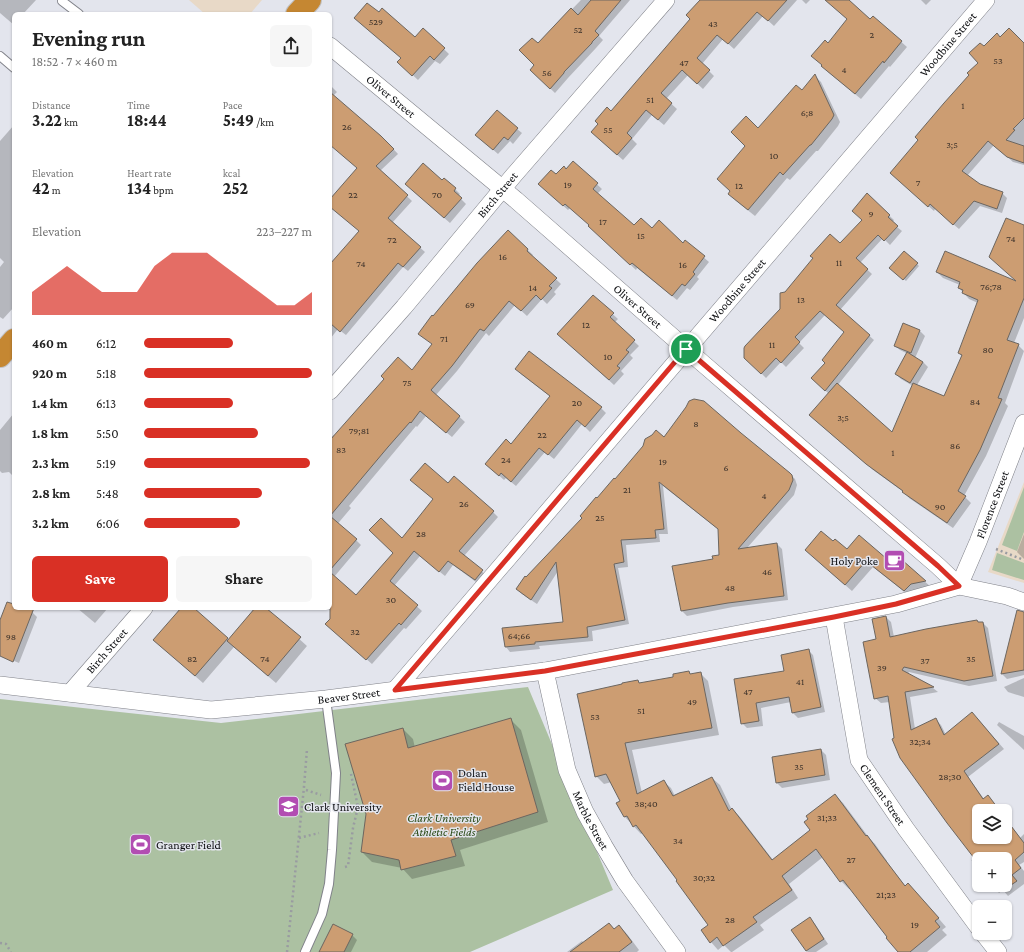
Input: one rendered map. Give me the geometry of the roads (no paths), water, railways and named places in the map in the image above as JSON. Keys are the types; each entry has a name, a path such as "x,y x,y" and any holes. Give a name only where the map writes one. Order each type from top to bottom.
{"highway":[{"path":"299,12 310,0"},
{"path":"0,356 12,342"}],"street":[{"name":"Birch Street","path":"332,389 404,307 502,189 666,0"},
{"name":"Woodbine Street","path":"395,690 986,0"},
{"name":"Oliver Street","path":"332,48 502,189 959,586"},
{"name":"Florence Street","path":"959,586 978,542 1024,423"},
{"name":"Beaver Street","path":"0,685 211,710 326,699 545,671 834,617 896,604 959,586 1006,596 1024,602"},
{"name":"Birch Street","path":"70,693 142,610"},
{"name":"Clement Street","path":"834,617 859,760 906,828 972,918"},
{"name":"Marble Street","path":"545,671 567,770 585,812 625,881 677,952"},
{"path":"989,940 998,952"}],"lane":[{"path":"62,0 77,12"},
{"path":"0,56 12,66"},
{"path":"305,952 322,914 329,884 332,850 336,773 326,699"}],"place":[{"name":"Holy Poke","path":"894,561"},
{"name":"Dolan Field House","path":"443,780"},
{"name":"Clark University","path":"289,807"},
{"name":"Granger Field","path":"140,845"}],"park label":[{"name":"Clark University Athletic Fields","path":"444,825"}]}
